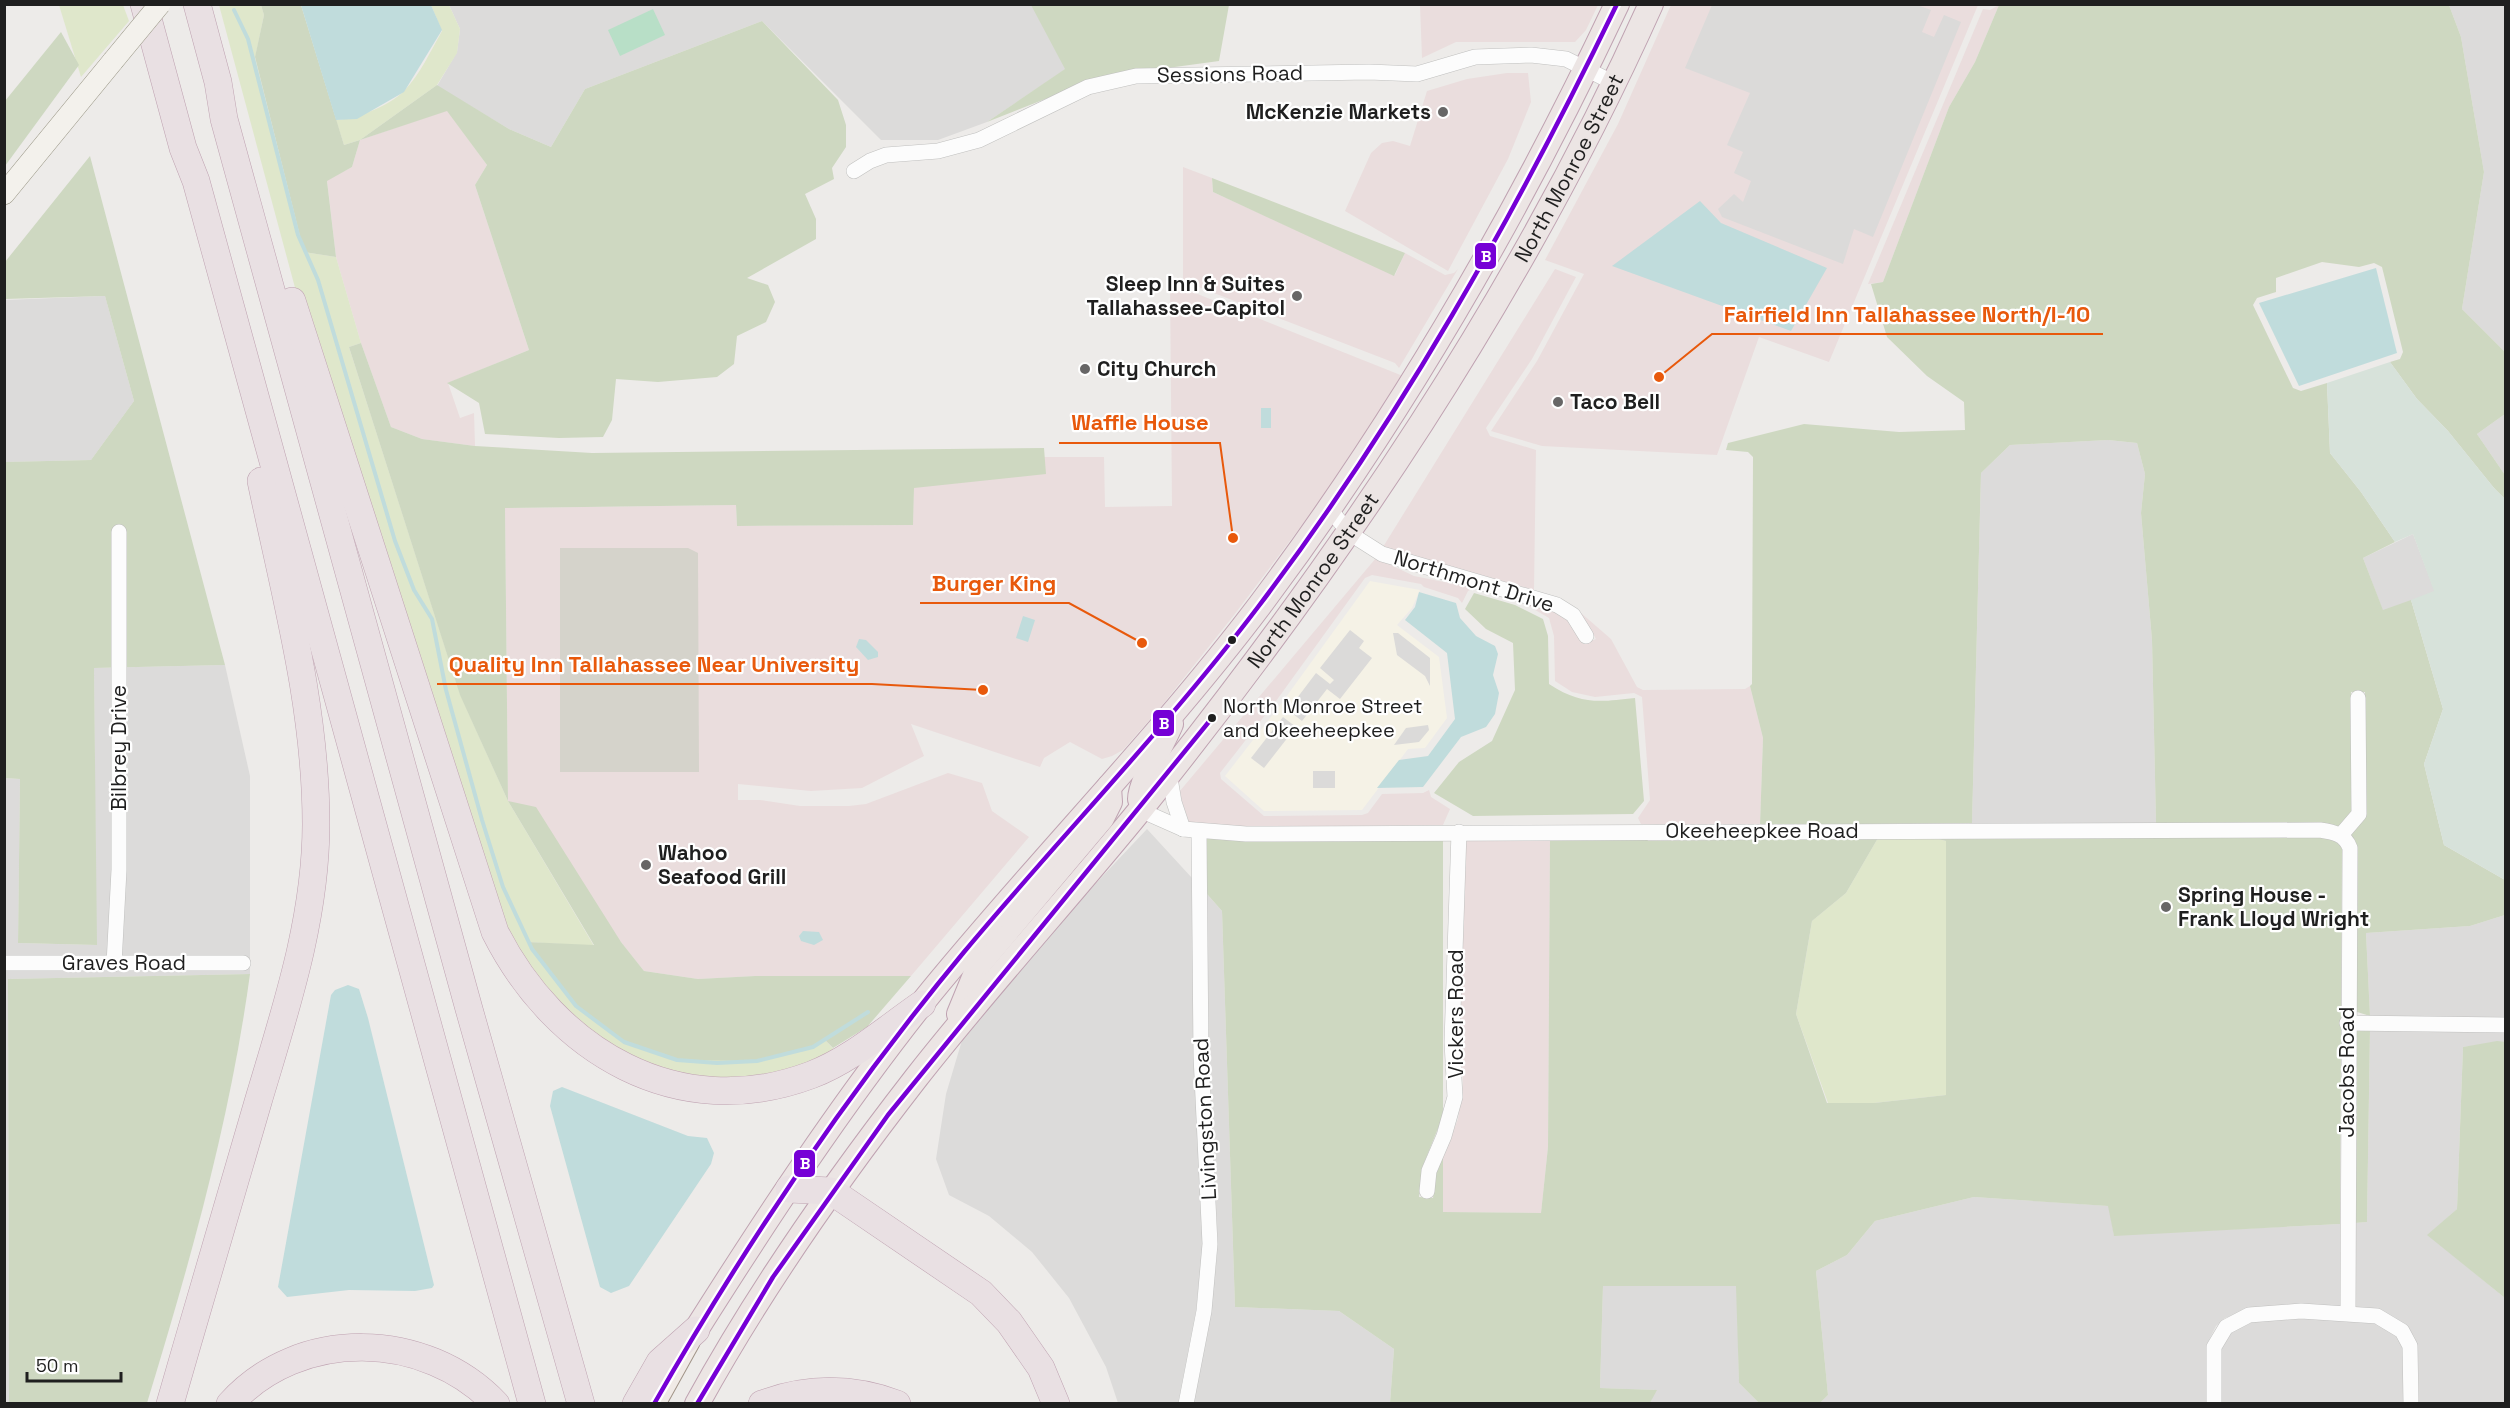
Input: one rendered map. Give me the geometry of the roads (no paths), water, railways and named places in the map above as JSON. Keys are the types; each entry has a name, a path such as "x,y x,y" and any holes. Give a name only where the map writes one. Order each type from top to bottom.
{"highway":[{"path":"144,4 255,396 532,1404"},
{"path":"196,4 218,82 224,119 361,618 581,1404"},
{"name":"North Monroe Street","path":"696,1330 789,1189 922,1004 1109,785 1177,711 1260,605 1358,468 1443,332 1526,189 1617,4"},
{"name":"North Monroe Street","path":"697,1404 722,1359 831,1191 951,1035 1140,810 1264,650 1349,533 1470,347 1526,252 1616,84 1651,4"},
{"path":"218,82 238,115 282,270 495,932 509,961 528,988 553,1016 575,1035 627,1068 681,1086 729,1090 782,1084 831,1066 922,1004"},
{"path":"1443,332 1470,347"},
{"path":"170,1404 298,967 314,879 316,825 314,752 309,710 259,470 255,396"},
{"path":"1140,810 1140,787 1155,762 1177,711"},
{"path":"951,1035 980,963 1102,818 1110,802 1109,785"},
{"path":"789,1189 831,1191 981,1293 1009,1322 1041,1368 1056,1404"},
{"path":"636,1404 660,1362 696,1330"},
{"path":"230,1404 262,1375 281,1365 317,1352 372,1346 399,1350 453,1370 481,1389 496,1404"},
{"path":"762,1404 788,1394 828,1389 872,1394 897,1404"}],"main road":[{"path":"4,194 160,4"},
{"name":"North Monroe Street","path":"654,1404 696,1330"}],"street":[{"name":"Sessions Road","path":"855,171 870,161 886,155 938,152 979,140 1088,87 1136,76 1369,72 1417,74 1459,61 1491,55 1554,56 1616,84"},
{"name":"Northmont Drive","path":"1329,508 1349,533 1382,554 1406,563 1557,605 1573,615 1586,636"},
{"name":"Bilbrey Drive","path":"114,964 119,870 119,532"},
{"path":"2341,835 2359,814 2358,698"},
{"path":"1169,772 1174,802 1183,829"},
{"name":"Okeeheepkee Road","path":"1140,810 1183,829 1199,832 1388,835 1459,832 2308,830 2341,835"},
{"name":"Livingston Road","path":"1186,1404 1204,1311 1210,1244 1201,1056 1199,832"},
{"name":"Vickers Road","path":"1427,1191 1429,1170 1444,1136 1455,1097 1452,1042 1459,832"},
{"name":"Jacobs Road","path":"2341,835 2350,848 2347,1023 2348,1313"},
{"name":"Graves Road","path":"4,963 243,963"},
{"path":"2347,1023 2505,1024"},
{"path":"2214,1404 2214,1347 2226,1327 2249,1315 2259,1313 2348,1313 2377,1316 2389,1322 2407,1338 2411,1354 2412,1404"}],"water":[{"path":"301,5 431,5 442,30 404,92 357,119 336,120"},
{"path":"1700,201 1721,223 1827,268 1791,331 1612,266"},
{"path":"2376,268 2397,353 2299,386 2259,303"},
{"path":"1261,408 1271,408 1271,428 1261,428"},
{"path":"1419,592 1456,603 1460,618 1476,636 1495,646 1498,654 1493,675 1499,693 1495,714 1486,727 1461,737 1423,787 1377,788 1399,760 1428,756 1455,719 1447,653 1405,620 1415,607"},
{"path":"1023,616 1035,620 1028,642 1016,638"},
{"path":"859,639 866,640 878,652 878,657 868,660 856,647"},
{"path":"803,931 819,932 823,940 814,945 801,941 799,936"},
{"path":"348,985 359,989 368,1018 434,1285 432,1288 415,1291 349,1290 287,1297 278,1287 331,995 335,990"},
{"path":"562,1087 688,1136 707,1138 714,1153 711,1164 629,1286 611,1293 600,1287 550,1106 553,1091"}],"waterway":[{"path":"234,10 248,39 298,235 318,280 395,541 414,590 432,619 446,690 503,887 532,949 576,1006 624,1042 677,1060 717,1063 757,1061 813,1047 868,1012"}],"place":[{"name":"McKenzie Markets","path":"1443,112"},
{"name":"Sleep Inn & Suites Tallahassee-Capitol","path":"1297,296"},
{"name":"City Church","path":"1085,369"},
{"name":"Fairfield Inn Tallahassee North/I-10","path":"1659,377"},
{"name":"Taco Bell","path":"1558,402"},
{"name":"Waffle House","path":"1233,538"},
{"name":"Burger King","path":"1142,643"},
{"name":"Quality Inn Tallahassee Near University","path":"983,690"},
{"name":"North Monroe Street and Okeeheepkee","path":"1212,718"},
{"name":"Wahoo Seafood Grill","path":"646,865"},
{"name":"Spring House - Frank Lloyd Wright","path":"2166,907"}]}
